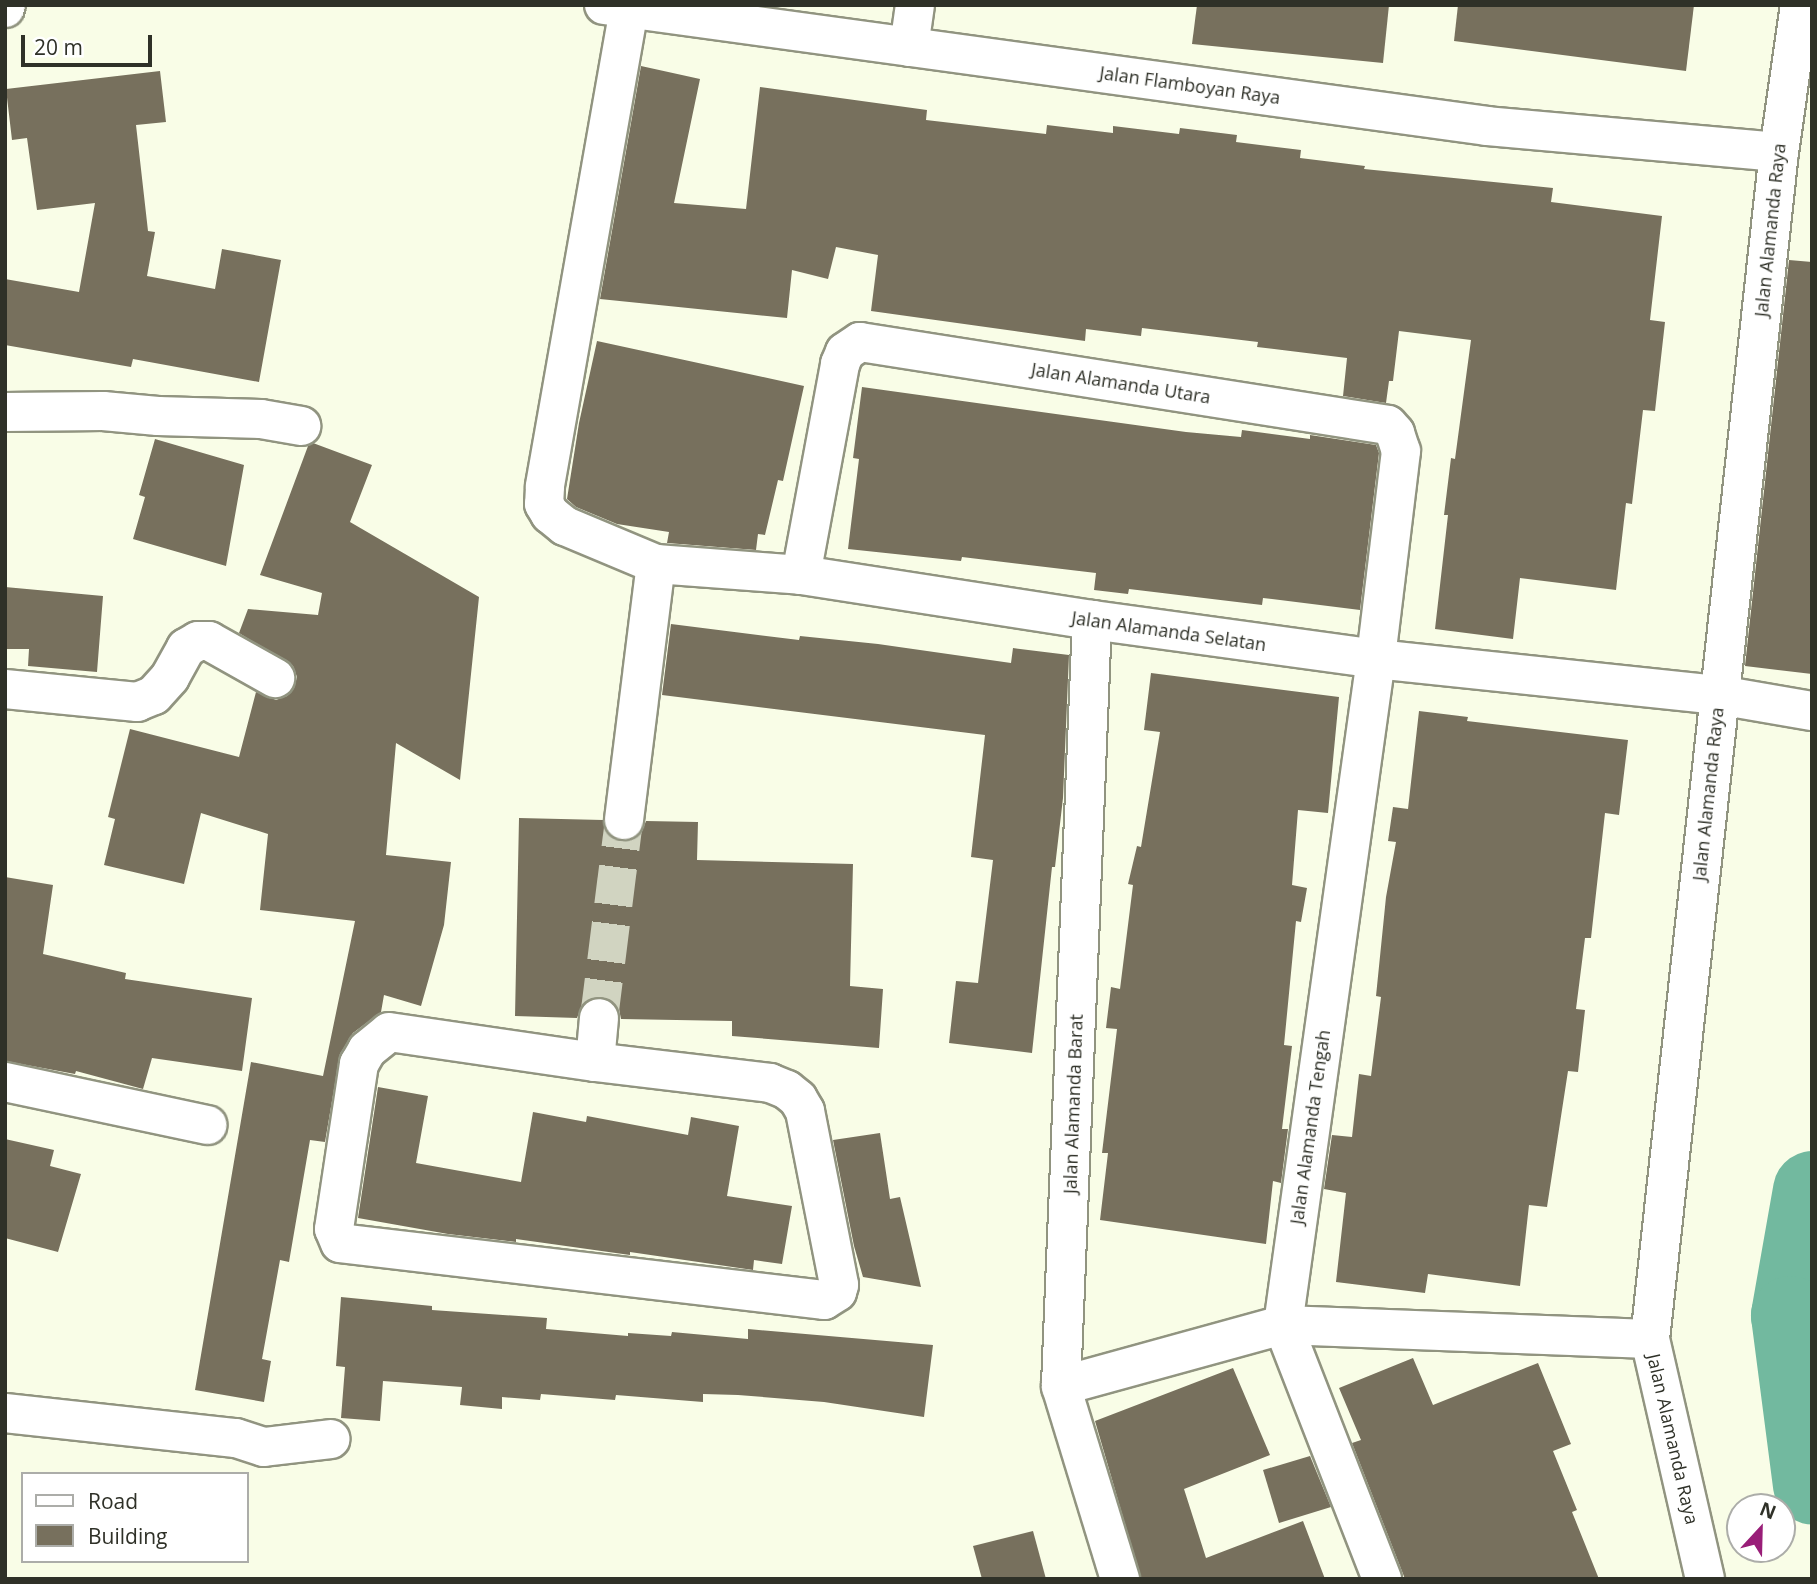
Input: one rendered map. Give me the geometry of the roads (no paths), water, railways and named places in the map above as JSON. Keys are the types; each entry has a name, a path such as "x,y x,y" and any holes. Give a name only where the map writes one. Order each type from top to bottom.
{"street":[{"path":"909,47 915,5"},
{"name":"Jalan Alamanda Raya","path":"1704,1579 1650,1339 1779,152 1800,5"},
{"name":"Jalan Flamboyan Raya","path":"616,7 1487,126 1779,152"},
{"name":"Jalan Alamanda Selatan","path":"616,7 544,504 550,514 565,526 656,564 801,575 1092,621 1376,659 1719,695 1812,711"},
{"name":"Jalan Alamanda Utara","path":"801,575 840,364 845,352 860,342 1388,425 1400,441 1401,452 1376,659"},
{"path":"5,412 103,411 158,416 261,419 301,426"},
{"path":"624,820 656,564"},
{"name":"Jalan Alamanda Barat","path":"1092,621 1061,1386 1120,1579"},
{"path":"5,689 137,702 154,695 170,677 186,648 198,641 209,640 275,678"},
{"name":"Jalan Alamanda Tengah","path":"1376,659 1283,1325 1382,1579"},
{"path":"594,1062 600,1018"},
{"path":"389,1032 594,1062 770,1083 787,1090 798,1099 807,1124 839,1285 837,1292 824,1300 340,1243 334,1229 359,1064 367,1050 380,1037 389,1032"},
{"path":"5,1082 206,1125"},
{"path":"1061,1386 1283,1325 1650,1339"},
{"path":"5,1413 236,1438 264,1447 331,1439"}],"waterway":[{"path":"1812,1190 1790,1315 1812,1485"}],"tunnel":[{"path":"599,1018 624,820"}]}
